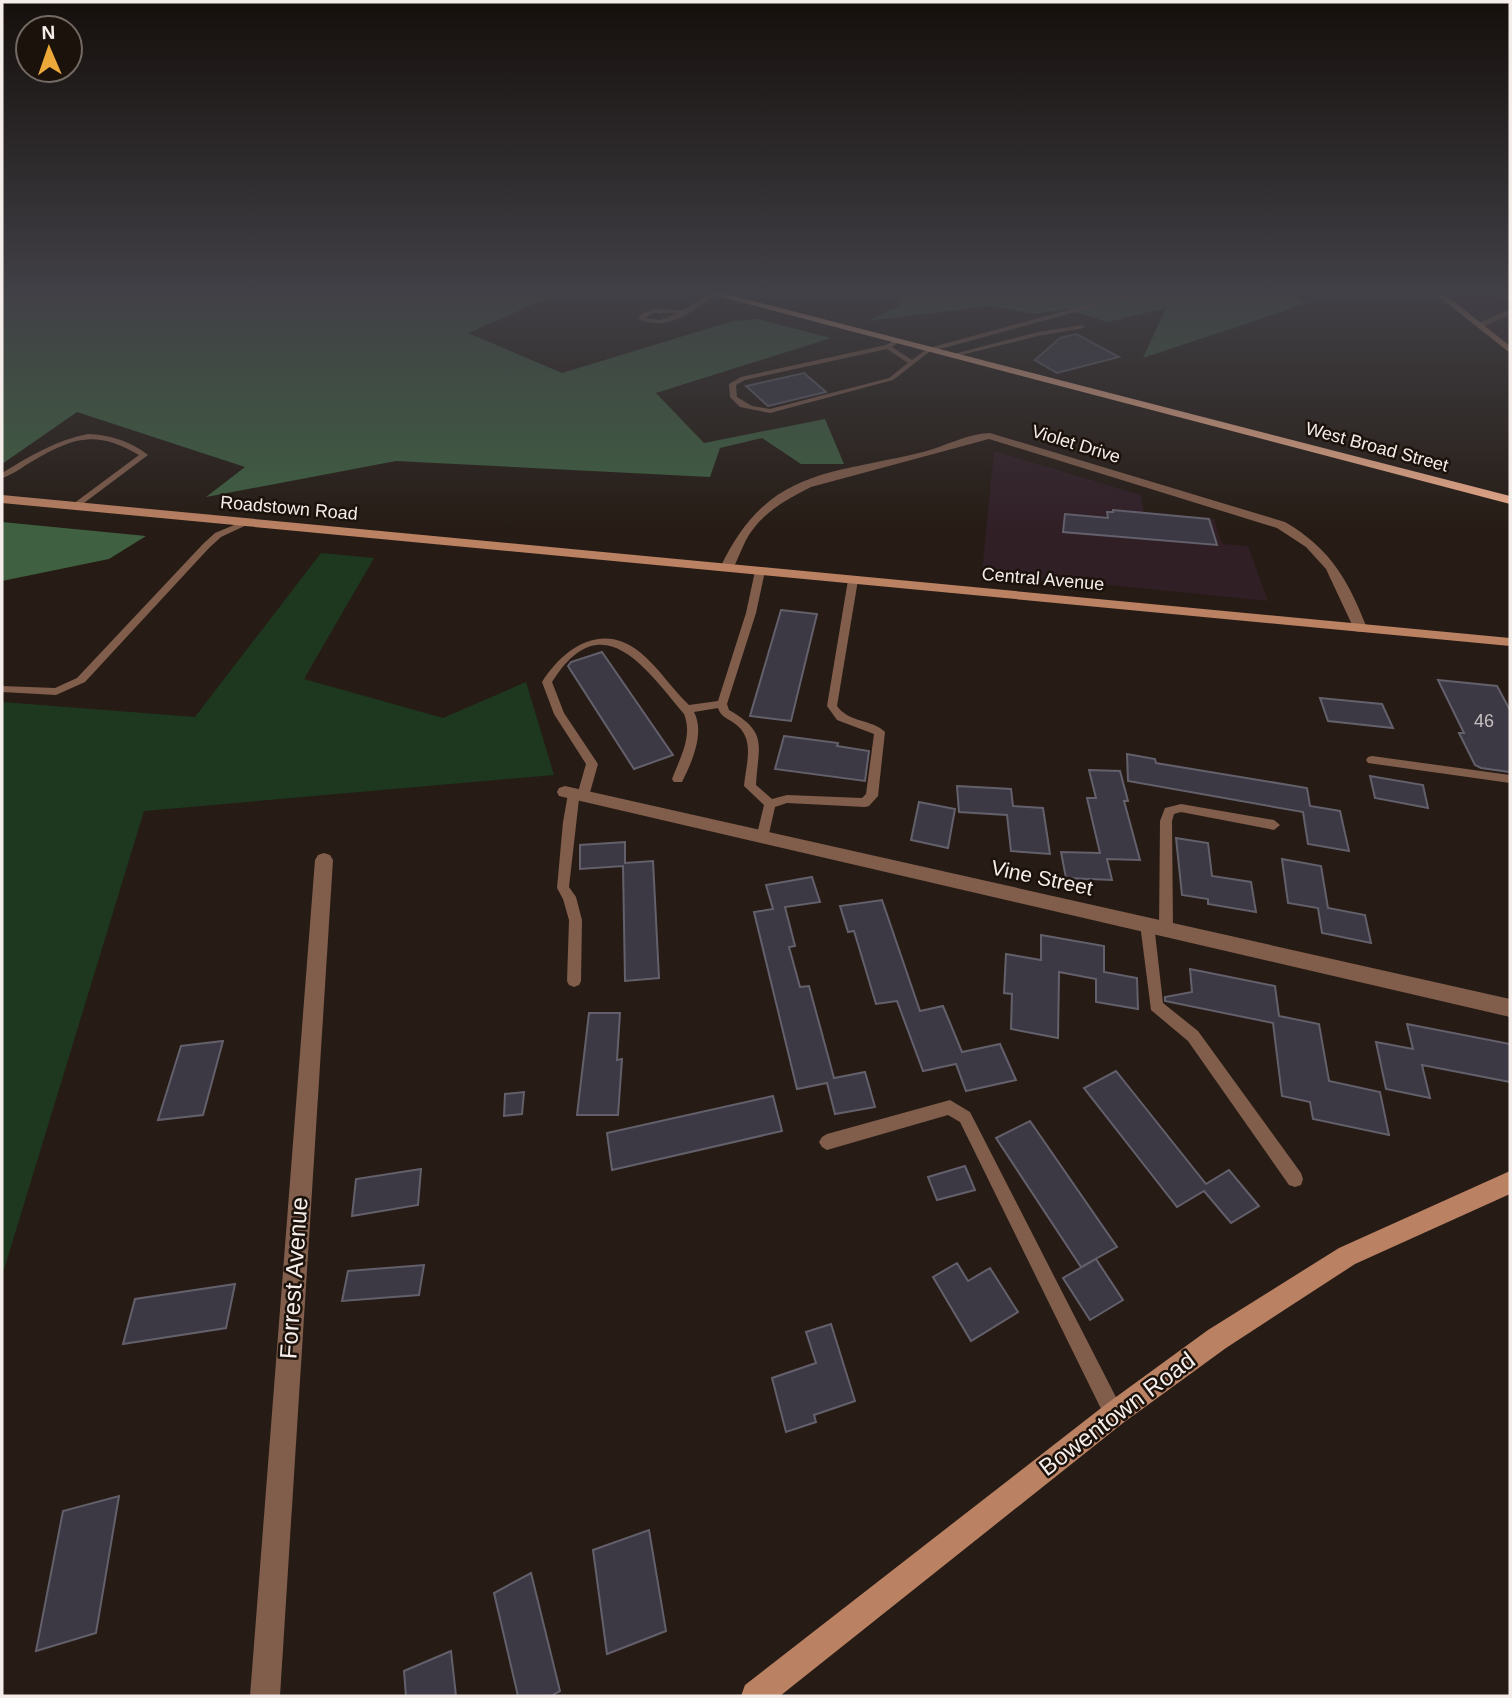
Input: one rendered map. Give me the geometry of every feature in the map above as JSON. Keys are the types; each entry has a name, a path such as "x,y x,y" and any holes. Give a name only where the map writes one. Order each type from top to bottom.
{"highway":[{"name":"West Broad Street","path":"1015,371 1510,500"}],"main road":[{"name":"Roadstown Road","path":"2,499 573,553"},
{"name":"Central Avenue","path":"573,553 1510,642"},
{"name":"Bowentown Road","path":"756,1696 1114,1414 1217,1339 1347,1256 1510,1182"}],"street":[{"name":"Violet Drive","path":"727,568 734,548 750,522 794,489 846,470 931,453 972,438 990,436 1260,517 1303,536 1335,569 1360,628"},
{"name":"Vine Street","path":"574,794 1510,1008"},
{"name":"Forrest Avenue","path":"265,1696 324,860"}],"lane":[{"path":"773,371 743,378 733,384 731,391 736,401 754,410 770,411 891,379 900,371"},
{"path":"2,476 64,442 85,436 126,442 144,456 76,506"},
{"path":"2,689 56,692 80,680 206,546 218,535 249,522"},
{"path":"760,571 751,613 722,704 724,712 749,729 755,742 750,786 770,804"},
{"path":"770,804 787,799 864,803 872,796 880,732 872,726 848,721 834,712 832,706 853,580"},
{"path":"574,981 574,913 572,898 563,888 574,794 592,764 559,714 547,682 556,665 574,650 592,644 607,642 622,645 635,653 688,709 694,724 678,779"},
{"path":"688,709 722,704"},
{"path":"1372,761 1510,779"},
{"path":"762,838 770,804"},
{"path":"1166,929 1166,821 1169,811 1181,808 1275,825"},
{"path":"1147,924 1156,1006 1194,1036 1295,1179"},
{"path":"827,1142 950,1107 965,1117 1114,1414"}],"shaded area":[{"path":"994,451 1141,495 1144,513 1214,519 1222,544 1248,546 1268,601 982,572"}],"green space":[{"path":"2,371 725,371 656,393 704,443 825,419 844,464 801,464 762,438 720,448 710,477 396,461 206,497 245,467 77,412 2,464"},
{"path":"2,522 146,536 109,559 2,581"},
{"path":"321,553 374,558 304,679 443,718 526,682 554,775 144,811 2,1276 2,702 195,717"}],"building":[{"path":"804,373 826,392 768,406 746,386"},
{"path":"1113,510 1209,519 1217,545 1063,532 1065,514 1108,518 1107,512"},
{"path":"781,610 817,614 791,721 750,716"},
{"path":"602,652 673,755 634,769 568,666 571,662"},
{"path":"1438,680 1497,686 1510,710 1510,772 1475,765 1459,733 1464,733"},
{"path":"1320,698 1382,704 1393,728 1328,721"},
{"path":"784,736 838,743 837,746 869,751 865,781 775,769"},
{"path":"1127,754 1155,759 1156,763 1307,788 1310,806 1340,811 1349,851 1308,844 1303,812 1128,781"},
{"path":"1089,770 1120,771 1128,801 1124,801 1140,860 1107,859 1112,880 1066,878 1061,852 1100,853 1087,798 1096,798"},
{"path":"1370,776 1423,785 1428,808 1375,798"},
{"path":"957,786 1011,789 1013,806 1043,808 1050,854 1011,851 1007,815 959,812"},
{"path":"919,802 955,809 948,848 911,840"},
{"path":"1176,838 1208,843 1212,876 1251,882 1256,912 1208,904 1208,899 1182,895"},
{"path":"625,842 625,863 653,861 659,978 625,981 623,866 580,869 580,845"},
{"path":"1282,859 1321,866 1328,908 1365,915 1371,943 1322,933 1318,908 1288,903"},
{"path":"812,877 820,902 785,907 795,946 789,947 800,987 809,986 834,1078 865,1072 875,1107 835,1114 827,1083 797,1089 754,912 773,909 766,885"},
{"path":"882,900 920,1011 943,1006 962,1052 1000,1044 1016,1080 966,1091 956,1064 923,1071 897,1001 876,1004 854,931 848,932 840,906"},
{"path":"1041,935 1104,946 1104,972 1137,978 1138,1009 1096,1002 1096,979 1059,972 1058,1038 1011,1029 1012,994 1004,993 1006,954 1041,960"},
{"path":"1190,969 1275,986 1279,1016 1319,1024 1329,1081 1380,1092 1389,1135 1313,1119 1310,1102 1282,1096 1273,1023 1165,1001 1165,997 1192,992"},
{"path":"589,1013 620,1013 617,1060 622,1059 618,1115 577,1115"},
{"path":"1407,1024 1510,1044 1510,1082 1422,1065 1430,1098 1386,1089 1376,1042 1413,1049"},
{"path":"223,1041 203,1115 158,1120 181,1046"},
{"path":"1116,1071 1206,1184 1229,1170 1259,1206 1231,1223 1204,1191 1177,1207 1084,1088"},
{"path":"524,1092 522,1114 504,1116 505,1094"},
{"path":"773,1096 782,1131 612,1170 607,1133"},
{"path":"1030,1121 1117,1247 1081,1267 996,1138"},
{"path":"965,1166 975,1190 937,1200 928,1177"},
{"path":"421,1169 418,1205 352,1216 356,1179"},
{"path":"1096,1259 1123,1300 1090,1320 1063,1278"},
{"path":"957,1263 968,1281 990,1268 1018,1312 971,1341 933,1277"},
{"path":"424,1265 419,1295 342,1301 348,1271"},
{"path":"235,1284 226,1328 123,1344 135,1299"},
{"path":"831,1324 855,1401 814,1415 816,1422 786,1432 772,1378 816,1363 806,1332"},
{"path":"119,1496 96,1633 36,1651 63,1511"},
{"path":"649,1530 666,1631 607,1654 593,1550"},
{"path":"531,1573 560,1691 551,1696 518,1696 494,1593"},
{"path":"451,1651 456,1696 406,1696 404,1671"}]}
